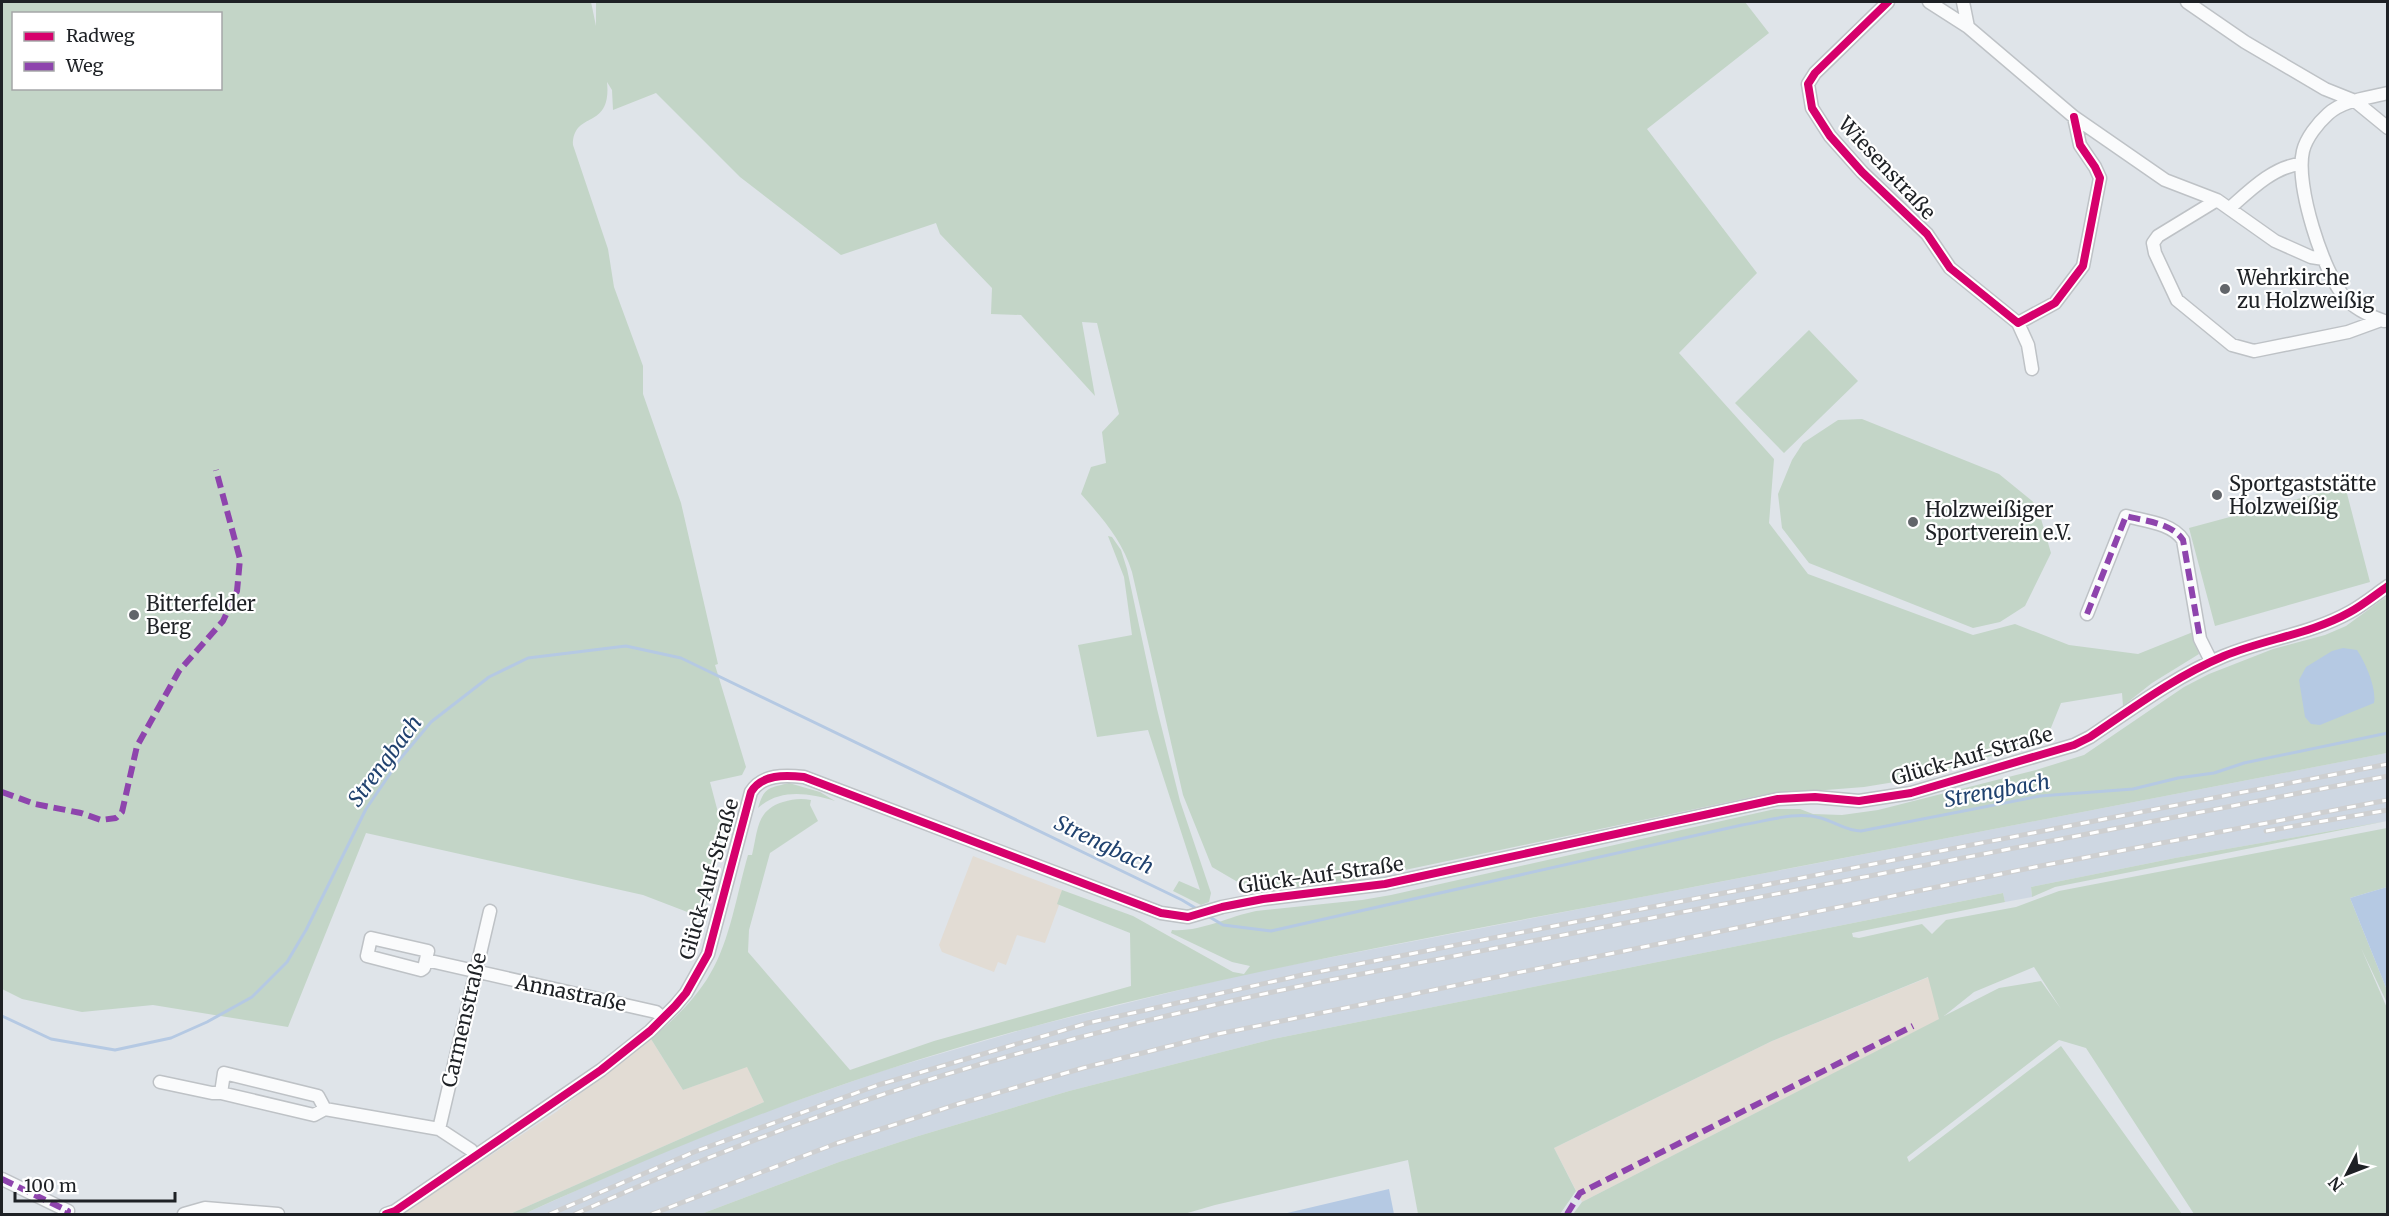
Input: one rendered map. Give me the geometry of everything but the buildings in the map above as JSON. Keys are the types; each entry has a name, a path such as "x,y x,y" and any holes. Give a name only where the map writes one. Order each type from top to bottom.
{"street":[{"name":"Wiesenstraße","path":"1888,2 1815,73 1808,84 1812,108 1830,135 1862,172 1927,234 1950,268 2018,323 2028,345 2032,369"},
{"path":"1929,2 1968,27 2074,117 2165,180 2217,200 2275,241 2311,257 2324,259"},
{"path":"1963,2 1968,27"},
{"path":"2187,2 2245,42 2325,88 2355,101 2388,128"},
{"path":"2384,322 2368,315 2347,300 2337,287 2312,224 2302,183 2301,164 2303,149 2326,115 2336,107 2388,93"},
{"path":"2018,323 2055,303 2083,266 2100,178 2080,145 2074,117"},
{"path":"2230,208 2283,168 2301,164"},
{"path":"2217,200 2158,236 2153,243 2155,253 2177,300 2232,345 2254,351 2348,332 2384,322"},
{"path":"2087,614 2126,516 2170,528 2178,532 2183,540 2200,639 2211,661"},
{"name":"Glück-Auf-Straße","path":"386,1215 601,1070 663,1018 686,993 708,954 751,792 756,785 774,777 788,775 804,777 1161,913 1188,917 1263,898 1385,884 1778,799 1815,797 1859,801 1911,793 2074,745 2090,737 2160,690 2211,661 2256,644 2326,623 2350,612 2388,586"},
{"name":"Carmenstraße","path":"439,1129 490,911"},
{"path":"371,938 428,951 426,960 421,970 367,956 371,938"},
{"name":"Annastraße","path":"426,960 656,1012 663,1018"},
{"path":"221,1093 224,1073 318,1096 325,1109"},
{"path":"160,1082 314,1114 325,1109 439,1129 471,1150 475,1156"},
{"path":"2,1179 68,1211 67,1215"},
{"path":"184,1215 205,1208 278,1215"}],"shaded area":[{"path":"2387,753 2387,821 2175,858 2031,887 2032,897 2005,902 2003,893 1273,1039 1069,1091 915,1137 839,1162 701,1214 524,1214 651,1157 767,1111 885,1070 1035,1026 1244,974"},
{"path":"973,856 1062,890 1045,943 1017,935 1006,965 998,962 994,972 942,952 939,945"},
{"path":"1929,977 1940,1019 1582,1202 1554,1148 1772,1041"},
{"path":"651,1039 683,1090 747,1066 764,1102 510,1214 402,1214 556,1112"}],"green space":[{"path":"2,2 591,2 596,26 596,2 1745,2 1769,33 1647,129 1757,273 1679,353 1774,459 1769,523 1808,574 1973,635 2015,624 2069,645 2138,654 2193,632 2199,654 2152,683 2123,706 2122,693 2061,703 2046,740 1913,779 1864,787 1762,795 1343,883 1263,891 1236,881 1212,867 1183,795 1128,560 1104,521 1081,494 1091,467 1106,463 1102,432 1119,414 1097,323 1082,322 1095,396 1021,315 991,314 992,288 940,234 936,223 841,255 740,177 656,93 613,110 612,90 607,82 604,108 579,127 573,145 608,249 614,287 643,366 643,394 681,503 718,664 715,665 746,767 742,775 710,782 720,820 721,840 703,918 643,895 366,833 288,1027 153,1005 82,1012 22,999 2,989"},
{"path":"1809,330 1858,381 1784,453 1735,403"},
{"path":"1862,419 1999,474 2037,505 2051,553 2025,606 2000,622 1973,628 1809,563 1782,528 1778,494 1792,460 1803,443 1838,420"},
{"path":"2345,486 2370,582 2215,626 2189,528"},
{"path":"1108,536 1112,537 1121,550 1127,569 1157,709 1180,801 1211,893 1209,902 1201,905 1173,891 1179,881 1200,890 1148,730 1097,737 1078,645 1132,635 1124,577"},
{"path":"2387,596 2387,753 1358,952 1071,1016 977,1042 837,1086 702,1138 524,1214 510,1214 764,1102 747,1067 683,1090 651,1039 691,1001 710,974 728,932 748,855 752,855 760,822 768,810 783,802 797,799 811,800 810,805 818,821 770,853 749,930 748,952 850,1070 934,1041 1131,986 1130,933 1057,904 1062,890 1133,916 1233,972 1244,974 1250,966 1232,962 1171,933 1172,930 1193,929 1256,911 1391,895 1775,809 1800,809 1813,814 1842,815 1878,810 2036,770 2084,755 2184,687 2209,674 2273,649 2325,635 2346,626"},
{"path":"789,783 820,792 835,801 795,794 776,797 758,808 768,789"},
{"path":"2387,821 2055,887 2032,897 2031,887 2175,858"},
{"path":"2387,828 2387,887 2350,898 2387,990 2387,1003 2361,948 2387,1008 2387,1214 2194,1214 2086,1048 2059,1040 1907,1157 1909,1162 2061,1046 2182,1214 1573,1214 1582,1202 1939,1019 1928,977 1772,1041 1554,1148 1576,1191 1560,1214 1418,1214 1408,1160 1184,1214 701,1214 839,1162 915,1137 1069,1091 1273,1039 2003,893 2005,902 1852,933 1853,937 1859,938 1922,924 1932,934 1946,920 2016,907 2059,891","holes":["2034,967 2061,1009 2041,981 1999,988 1944,1016 1974,992"]}],"water":[{"path":"2343,648 2357,650 2360,655 2372,683 2374,703 2320,725 2311,724 2305,717 2299,680 2306,667 2332,651"},
{"path":"2388,887 2387,990 2350,898"},
{"path":"1389,1189 1394,1214 1283,1214"}],"waterway":[{"name":"Strengbach","path":"2,1016 51,1039 115,1050 171,1038 207,1022 252,997 287,962 306,930 366,809 400,759 431,722 489,677 528,658 626,646 681,658 1197,909"},
{"name":"Strengbach","path":"1208,916 1223,925 1271,931 1781,817 1811,816 1851,830 1861,831 2040,796 2133,789 2388,733"}],"railway":[{"path":"550,1214 694,1152 878,1085 1088,1023 1302,975 2388,764"},
{"path":"575,1214 681,1169 842,1108 951,1073 1125,1026 1325,981 2388,776"},
{"path":"652,1214 835,1144 955,1105 1083,1068 1218,1034 2030,868 2388,800"},
{"path":"2266,831 2388,810"}],"marked path":[{"path":"2,792 35,804 81,813 101,820 116,818 122,812 137,746 179,671 223,621 237,591 240,559 216,470"},
{"path":"2087,614 2126,516 2149,521 2165,526 2183,540 2200,639"},
{"path":"1567,1214 1580,1193 1913,1026"},
{"path":"2,1179 68,1211 67,1214"}],"cycle path":[{"path":"1888,2 1815,73 1808,84 1812,108 1830,136 1862,172 1927,234 1950,268 2018,323 2055,303 2083,266 2100,178 2080,145 2074,117"},
{"path":"386,1214 395,1211 601,1070 650,1031 675,1006 686,993 708,954 751,792 761,782 774,777 804,777 1161,913 1188,917 1263,899 1385,884 1778,799 1815,797 1859,801 1911,793 2074,745 2206,664 2240,650 2335,620 2388,586"}],"place":[{"name":"Wehrkirche zu Holzweißig","path":"2225,289"},
{"name":"Sportgaststätte Holzweißig","path":"2217,495"},
{"name":"Holzweißiger Sportverein e.V.","path":"1913,522"},
{"name":"Bitterfelder Berg","path":"134,615"}]}
